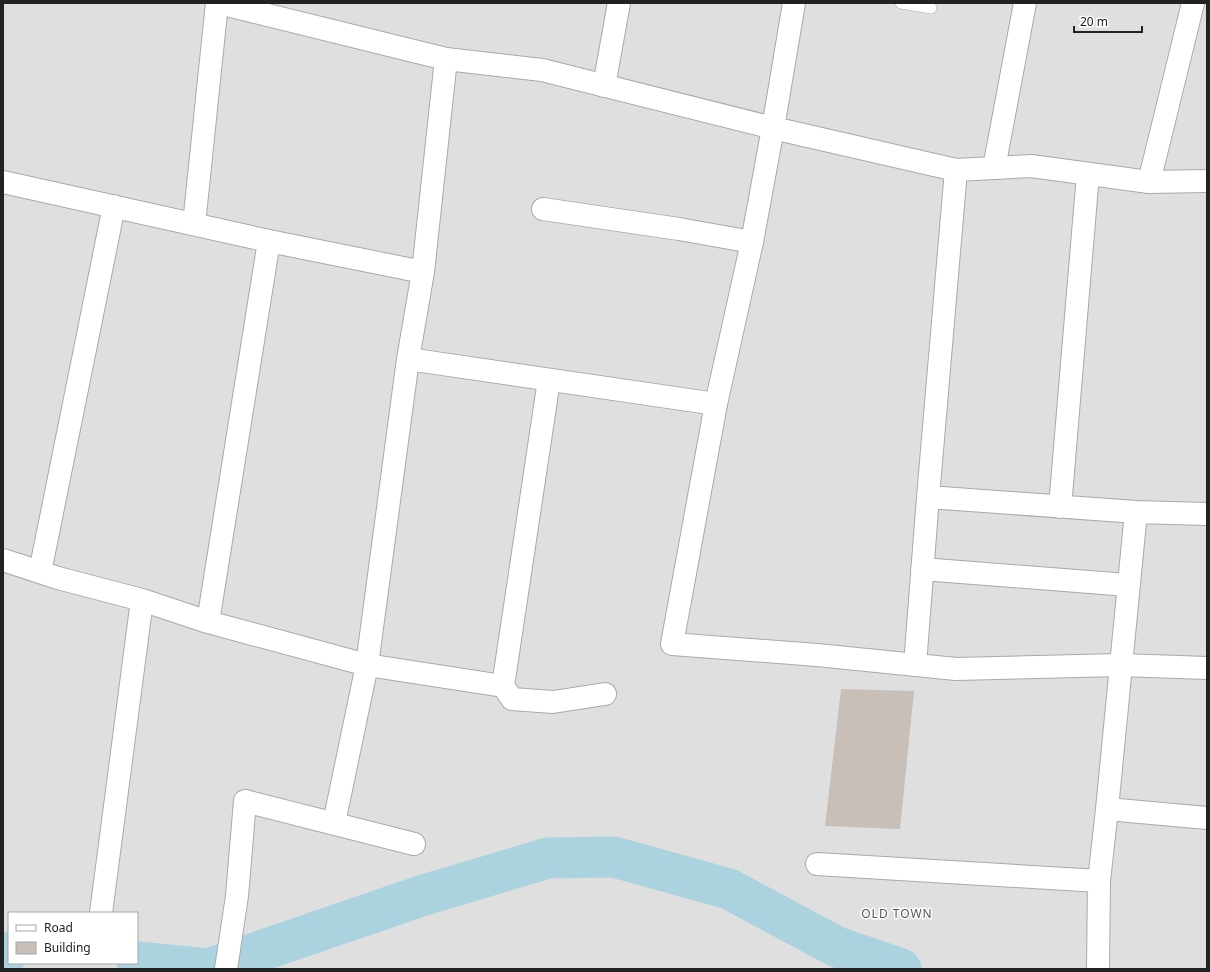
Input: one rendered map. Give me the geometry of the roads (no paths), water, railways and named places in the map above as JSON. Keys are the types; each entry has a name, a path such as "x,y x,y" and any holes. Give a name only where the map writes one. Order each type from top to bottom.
{"street":[{"path":"194,224 218,3 446,59 542,70 773,128 956,170 1031,166 1149,182 1207,181"},
{"path":"604,86 619,3"},
{"path":"794,3 752,242 716,404 672,644 817,655 956,669 1120,666 1207,668"},
{"path":"994,168 1025,3"},
{"path":"1149,182 1193,3"},
{"path":"334,823 367,665 408,359 423,272 446,59"},
{"path":"915,665 956,170"},
{"path":"1060,507 1088,174"},
{"path":"3,182 269,241 423,272"},
{"path":"40,572 114,206"},
{"path":"543,209 608,220 679,229 752,242"},
{"path":"208,622 269,241"},
{"path":"408,359 716,404"},
{"path":"502,686 549,380"},
{"path":"928,497 1136,512 1207,514"},
{"path":"1098,969 1098,881 1107,809 1136,512"},
{"path":"3,560 58,578 142,600 208,622 367,665 502,686 512,699 553,702 606,694"},
{"path":"922,569 1128,585"},
{"path":"101,912 142,600"},
{"path":"227,961 237,896 244,801 414,844"},
{"path":"1107,809 1207,818"},
{"path":"817,864 1098,881"}],"lane":[{"path":"901,3 931,8"}],"waterway":[{"path":"138,962 208,969 424,895 548,858 614,857 729,889 837,947 901,969"},
{"path":"3,952 8,952"}],"district":[{"name":"OLD TOWN","path":"897,914"}]}
